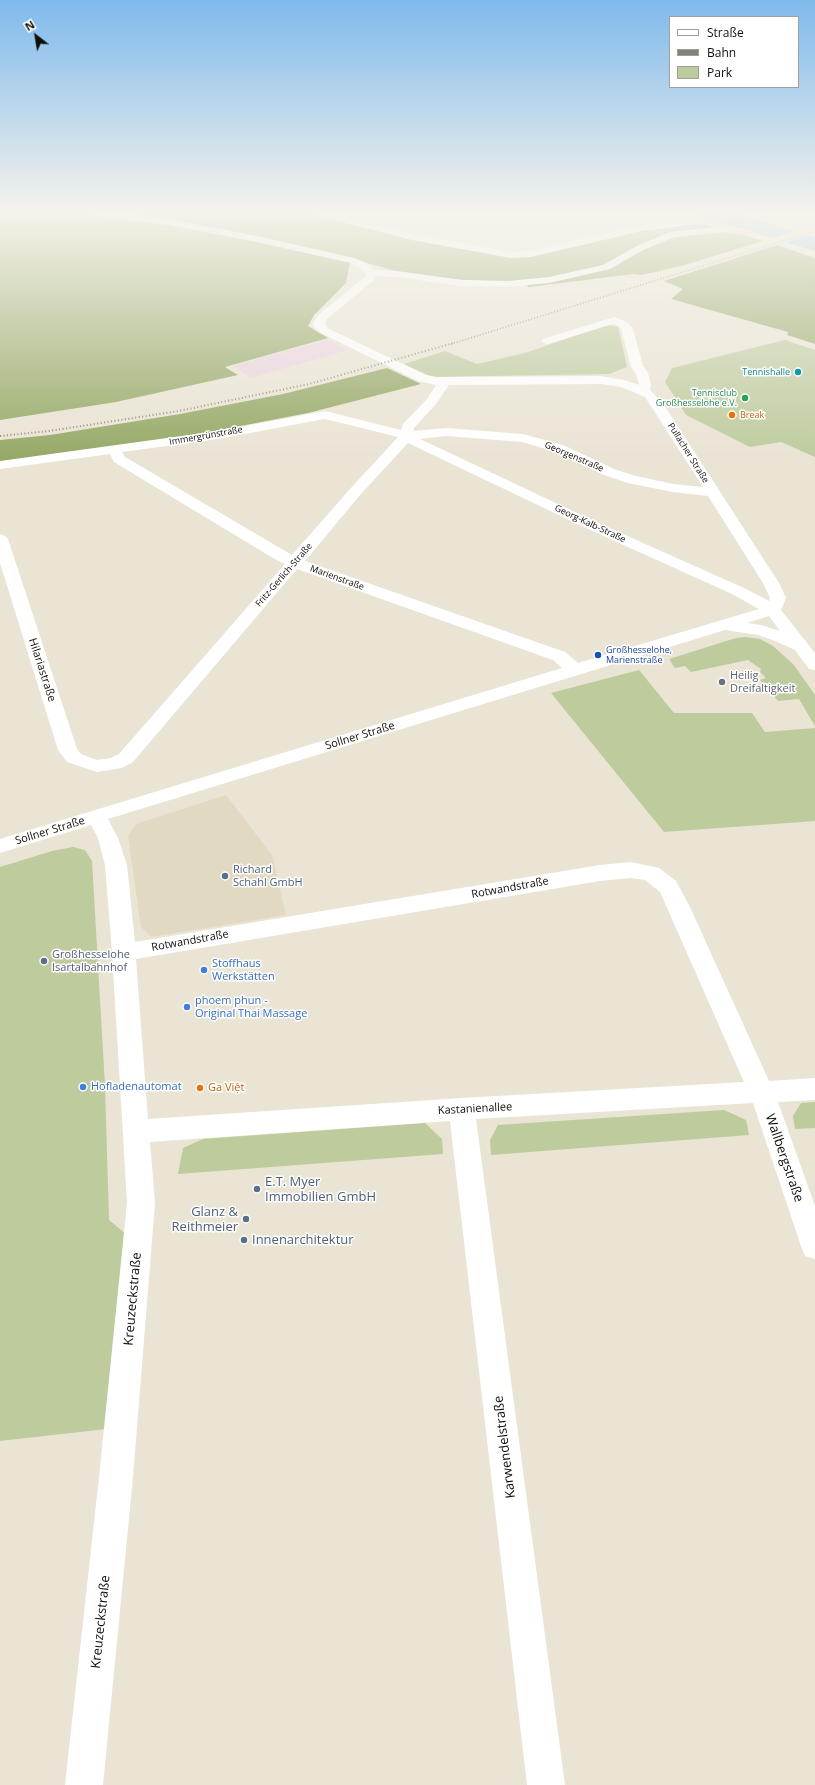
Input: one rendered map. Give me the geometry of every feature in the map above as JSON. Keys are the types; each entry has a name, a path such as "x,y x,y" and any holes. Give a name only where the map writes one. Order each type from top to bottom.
{"street":[{"name":"Pullacher Straße","path":"350,295 322,317 319,323 320,327 430,381 601,380 624,384 644,391 656,402 770,583 778,598 773,610"},
{"path":"547,341 614,320 623,324 627,329 637,367 642,373 645,385 644,391"},
{"path":"601,380 624,374 637,367"},
{"name":"Fritz-Gerlich-Straße","path":"115,764 126,758 137,746 393,449 409,436 407,431 408,428 432,400 445,381"},
{"name":"Immergrünstraße","path":"0,465 218,435 324,415 409,436"},
{"name":"Georgenstraße","path":"409,436 426,433 452,432 523,438 558,448 609,472 633,480 673,488 712,492"},
{"name":"Georg-Kalb-Straße","path":"409,436 420,445 591,525 738,591 773,610"},
{"name":"Marienstraße","path":"115,450 119,459 279,555 315,571 559,656 576,671"},
{"name":"Hilariastraße","path":"0,539 68,750 74,758 82,762 97,766 115,764"},
{"path":"773,610 815,665"},
{"name":"Sollner Straße","path":"0,846 97,817 182,789 576,671 773,610"},
{"name":"Sollner Straße","path":"721,627 761,630 781,637 802,648"},
{"name":"Kreuzeckstraße","path":"84,1785 116,1477 141,1203 124,952 116,865 108,838 97,817"},
{"name":"Rotwandstraße","path":"124,952 600,873 631,870 651,873 668,887 678,905 762,1093"},
{"name":"Kastanienallee","path":"136,1131 462,1109 815,1089"},
{"name":"Wallbergstraße","path":"762,1093 815,1246"},
{"name":"Karwendelstraße","path":"462,1109 546,1785"}],"shaded area":[{"path":"327,340 348,350 251,378 233,366"},
{"path":"226,795 272,855 286,915 151,937 141,927 128,836 136,824"}],"green space":[{"path":"0,295 334,295 314,315 308,326 328,338 225,367 238,375 116,402 0,420"},
{"path":"675,295 815,295 815,344 787,335 788,332 671,299"},
{"path":"607,325 618,327 627,367 609,374 432,377 404,364 445,351 477,364 525,353"},
{"name":"Tennisclub Großhesselohe e.V.","path":"785,340 815,350 815,457 781,442 750,447 686,415 665,382 672,368"},
{"path":"387,368 421,384 308,413 199,434 0,462 0,440 50,435 180,414 283,394"},
{"path":"745,637 760,639 773,646 794,665 815,695 815,726 799,699 778,701 760,680 766,678 760,672 761,669 748,660 691,672 685,666 675,668 669,659 736,638"},
{"path":"639,670 674,713 752,713 765,732 815,728 815,821 664,832 551,693"},
{"path":"73,847 85,850 92,861 105,1086 109,1220 127,1235 106,1429 0,1441 0,867 52,851"},
{"path":"815,1102 815,1128 795,1129 793,1116 801,1103"},
{"path":"724,1110 746,1120 749,1135 491,1155 490,1140 498,1125"},
{"path":"425,1123 442,1139 443,1154 178,1174 183,1148 203,1139"}],"railway":[{"path":"451,344 608,295"},
{"path":"0,436 49,431 179,411 309,384 454,343"}],"place":[{"name":"Tennishalle","path":"798,372"},
{"name":"Tennisclub Großhesselohe e.V.","path":"745,398"},
{"name":"Break","path":"732,415"},
{"name":"Großhesselohe, Marienstraße","path":"598,655"},
{"name":"Heilig Dreifaltigkeit","path":"722,682"},
{"name":"Richard Schahl GmbH","path":"225,876"},
{"name":"Großhesselohe Isartalbahnhof","path":"44,961"},
{"name":"Stoffhaus Werkstätten","path":"204,970"},
{"name":"phoem phun - Original Thai Massage","path":"187,1007"},
{"name":"Hofladenautomat","path":"83,1087"},
{"name":"Ga Việt","path":"200,1088"},
{"name":"E.T. Myer Immobilien GmbH","path":"257,1189"},
{"name":"Glanz & Reithmeier","path":"246,1219"},
{"name":"Innenarchitektur","path":"244,1240"}]}
